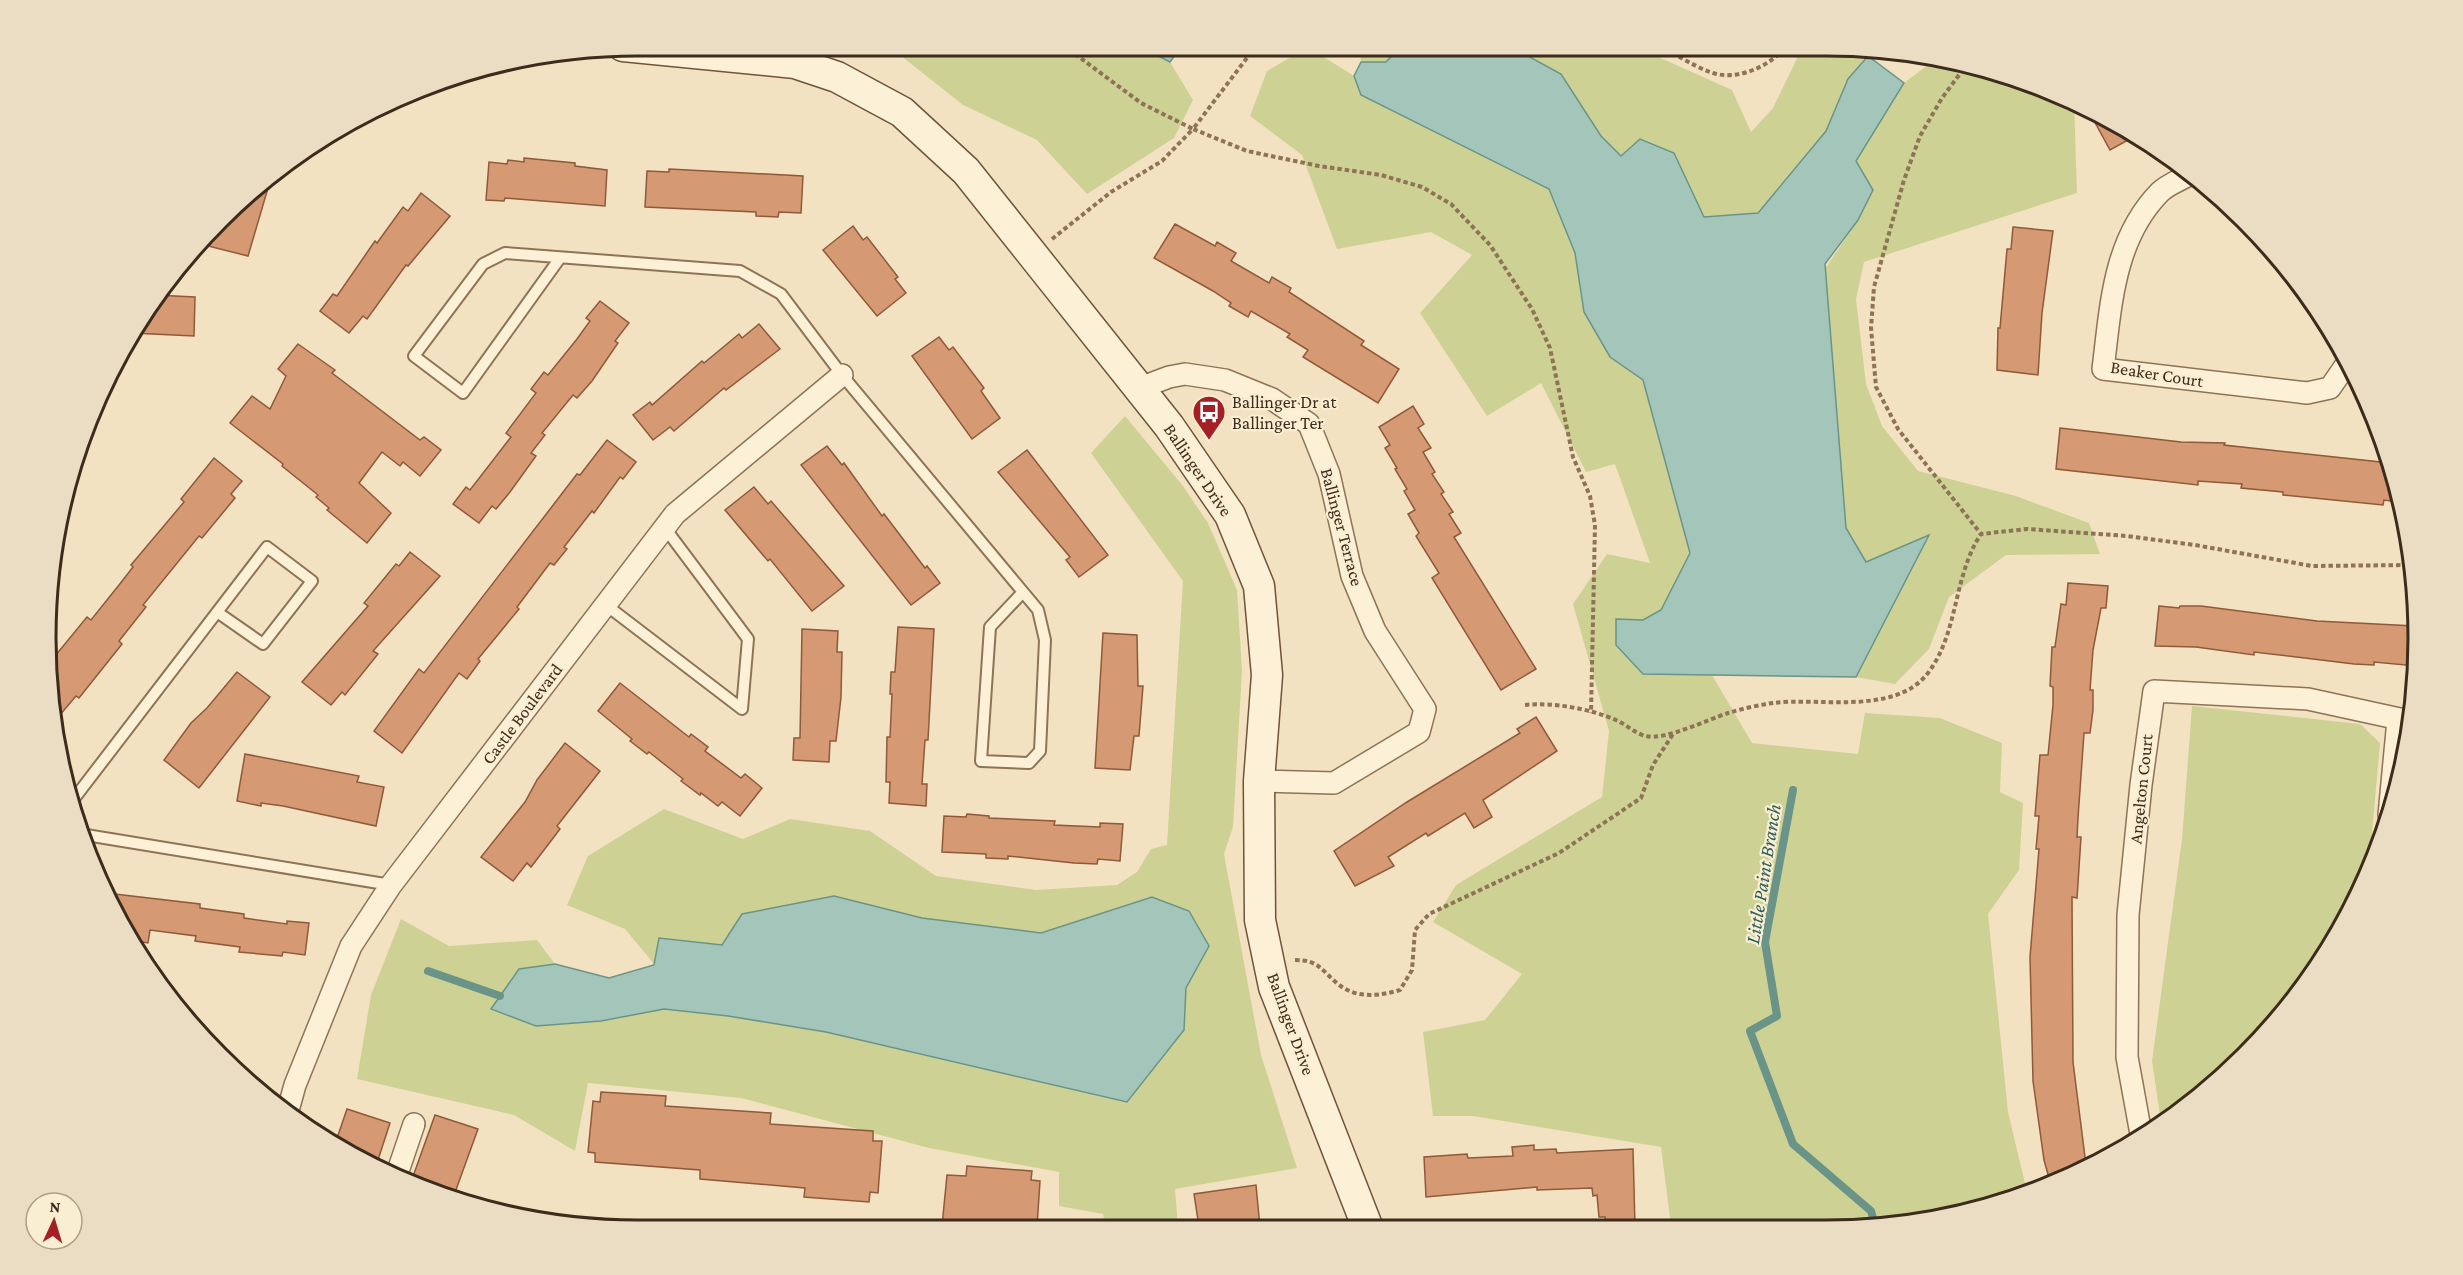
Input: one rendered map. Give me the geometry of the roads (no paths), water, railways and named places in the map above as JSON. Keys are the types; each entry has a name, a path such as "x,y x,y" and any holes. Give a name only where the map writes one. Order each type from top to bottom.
{"street":[{"name":"Ballinger Drive","path":"740,56 795,63 837,77 902,112 966,171 1140,388 1230,515 1259,586 1267,675 1259,781 1260,920 1274,987 1366,1220"},
{"name":"Beaker Court","path":"2183,178 2161,190 2129,235 2114,279 2103,369 2307,393 2330,388 2342,371"},
{"name":"Ballinger Terrace","path":"1140,388 1169,377 1185,374 1225,380 1272,399 1309,424 1329,474 1352,576 1375,631 1425,709 1419,732 1334,783 1259,781"},
{"name":"Castle Boulevard","path":"290,1104 351,946 391,885 675,514 842,375"},
{"name":"Angelton Court","path":"2140,1127 2127,1057 2128,915 2140,785 2154,691 2308,699 2402,720"},
{"path":"399,1168 414,1124"}],"lane":[{"path":"560,258 463,393 414,356 483,264 505,253 740,271 781,294 842,375 1023,592 1038,610 1045,640 1040,751 1029,763 981,761 990,627 1023,592"},
{"path":"606,605 742,709 748,639 665,528"},
{"path":"77,795 217,612 267,547 312,581 263,644 217,612"},
{"path":"90,836 391,885"}],"water":[{"path":"1158,56 1174,56 1170,62"},
{"path":"1392,56 1528,56 1561,74 1601,136 1621,156 1640,139 1674,153 1704,217 1758,213 1826,131 1848,79 1867,57 1904,83 1856,161 1873,190 1858,220 1825,264 1846,528 1866,562 1929,535 1856,677 1643,674 1616,645 1616,619 1643,620 1661,610 1690,553 1643,380 1610,357 1584,312 1575,253 1549,189 1361,95 1354,76 1361,62 1386,62"},
{"path":"834,896 922,918 1041,933 1152,897 1189,911 1209,946 1186,988 1184,1030 1127,1102 826,1032 728,1016 664,1009 601,1021 536,1026 491,1009 519,969 555,964 609,978 654,965 659,938 722,945 742,914"}],"waterway":[{"name":"Little Paint Branch","path":"1793,790 1765,942 1777,1016 1750,1031 1793,1144 1871,1211 1873,1217"},
{"path":"428,971 500,996"}],"place":[{"name":"Ballinger Dr at Ballinger Ter","path":"1209,441"}]}
